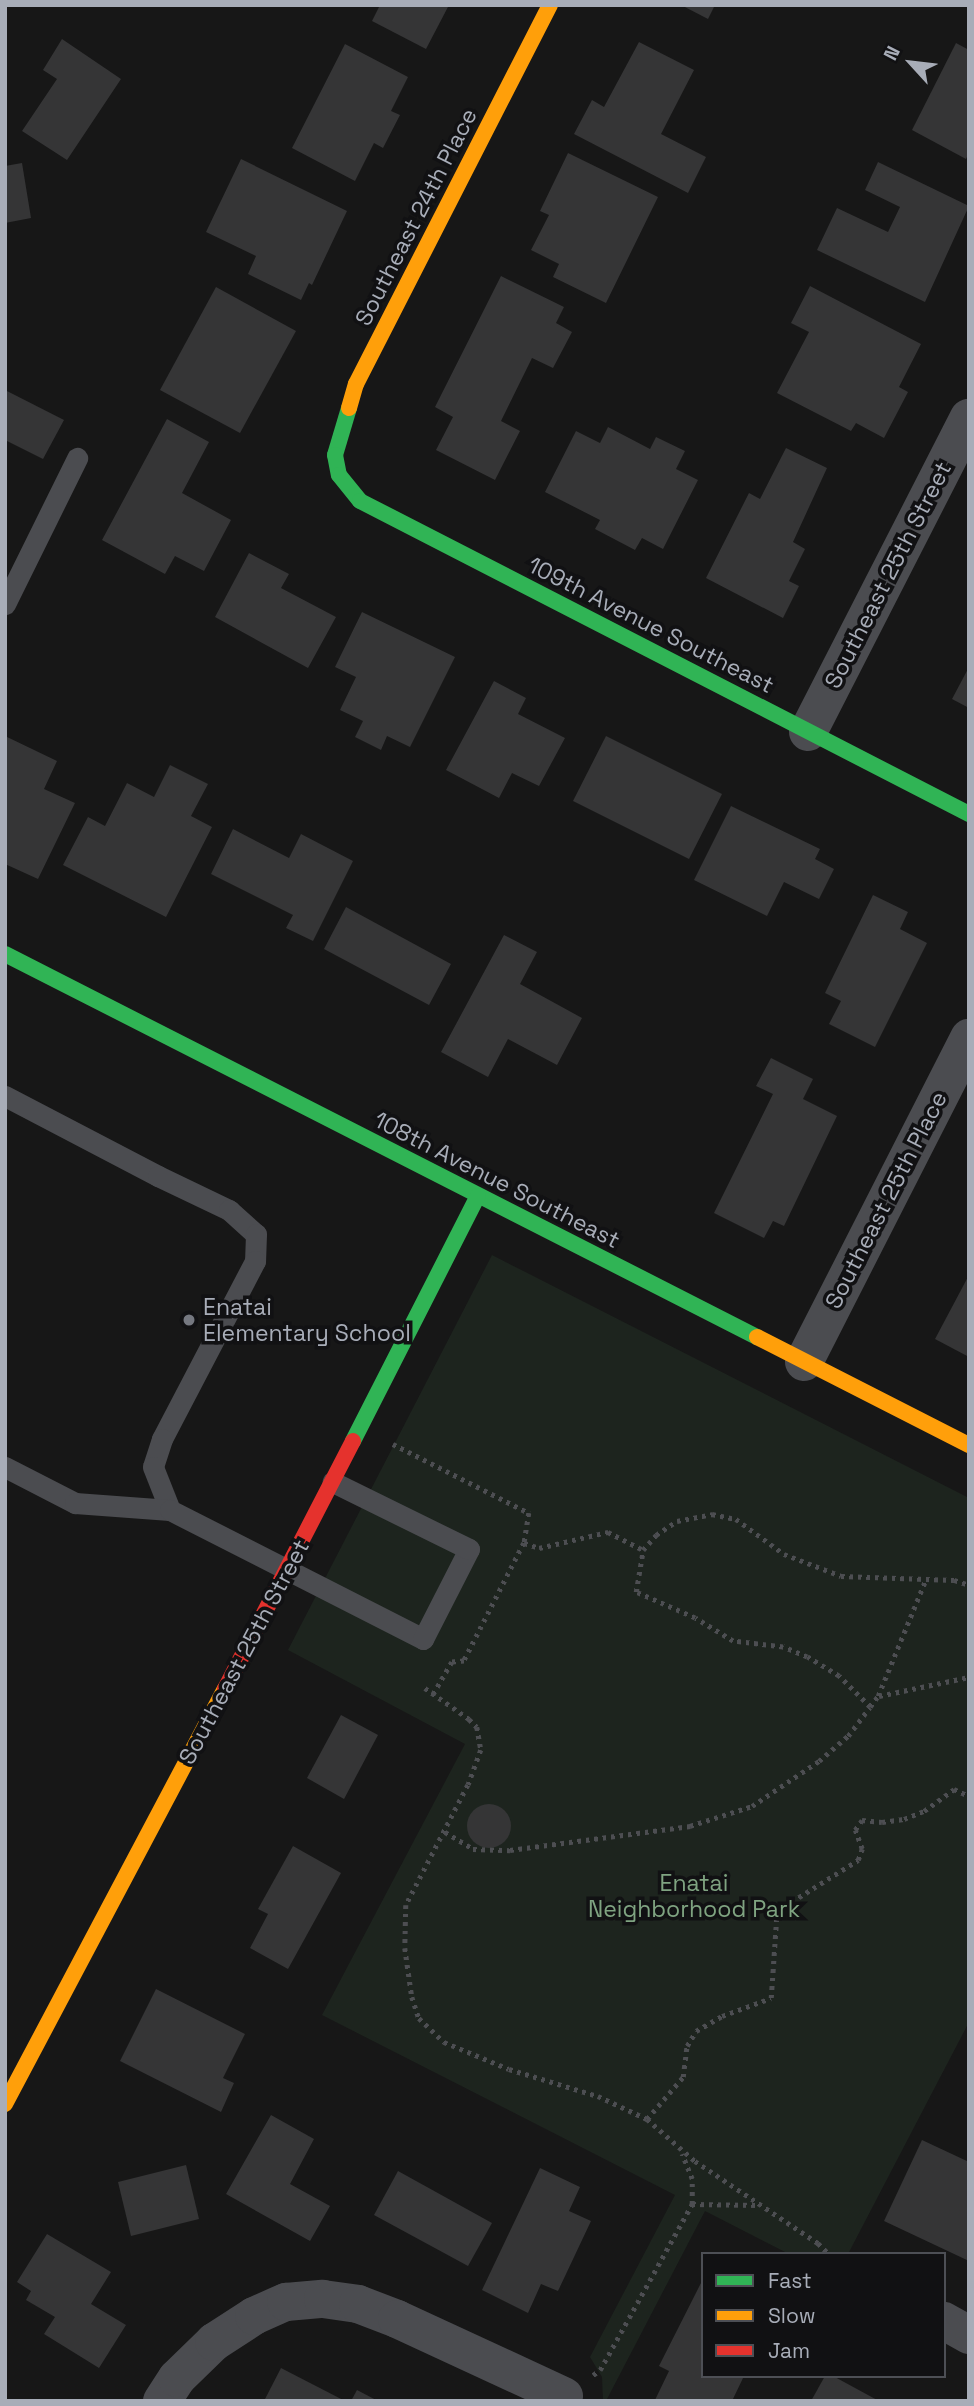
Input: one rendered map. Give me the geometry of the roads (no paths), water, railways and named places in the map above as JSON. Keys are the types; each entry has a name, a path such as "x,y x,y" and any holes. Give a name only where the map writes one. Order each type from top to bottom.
{"street":[{"name":"Southeast 24th Place","path":"335,455 356,384 550,5"},
{"name":"Southeast 25th Street","path":"808,732 969,418"},
{"name":"109th Avenue Southeast","path":"335,455 339,475 360,501 969,814"},
{"name":"108th Avenue Southeast","path":"5,954 969,1445"},
{"name":"Southeast 25th Place","path":"804,1362 969,1038"},
{"name":"Southeast 25th Street","path":"5,2104 287,1571 478,1196"},
{"path":"162,2401 177,2378 214,2342 254,2316 285,2302 323,2299 358,2304 397,2319 564,2396"},
{"path":"946,2322 969,2334"}],"lane":[{"path":"5,604 78,458"},
{"path":"5,1096 158,1177 229,1210 256,1234 255,1261 162,1439 153,1467 170,1510"},
{"path":"5,1467 75,1503 170,1510 423,1639 469,1549 333,1482"}],"place":[{"name":"Enatai Elementary School","path":"189,1320"}],"park label":[{"name":"Enatai Neighborhood Park","path":"694,1896"}]}
